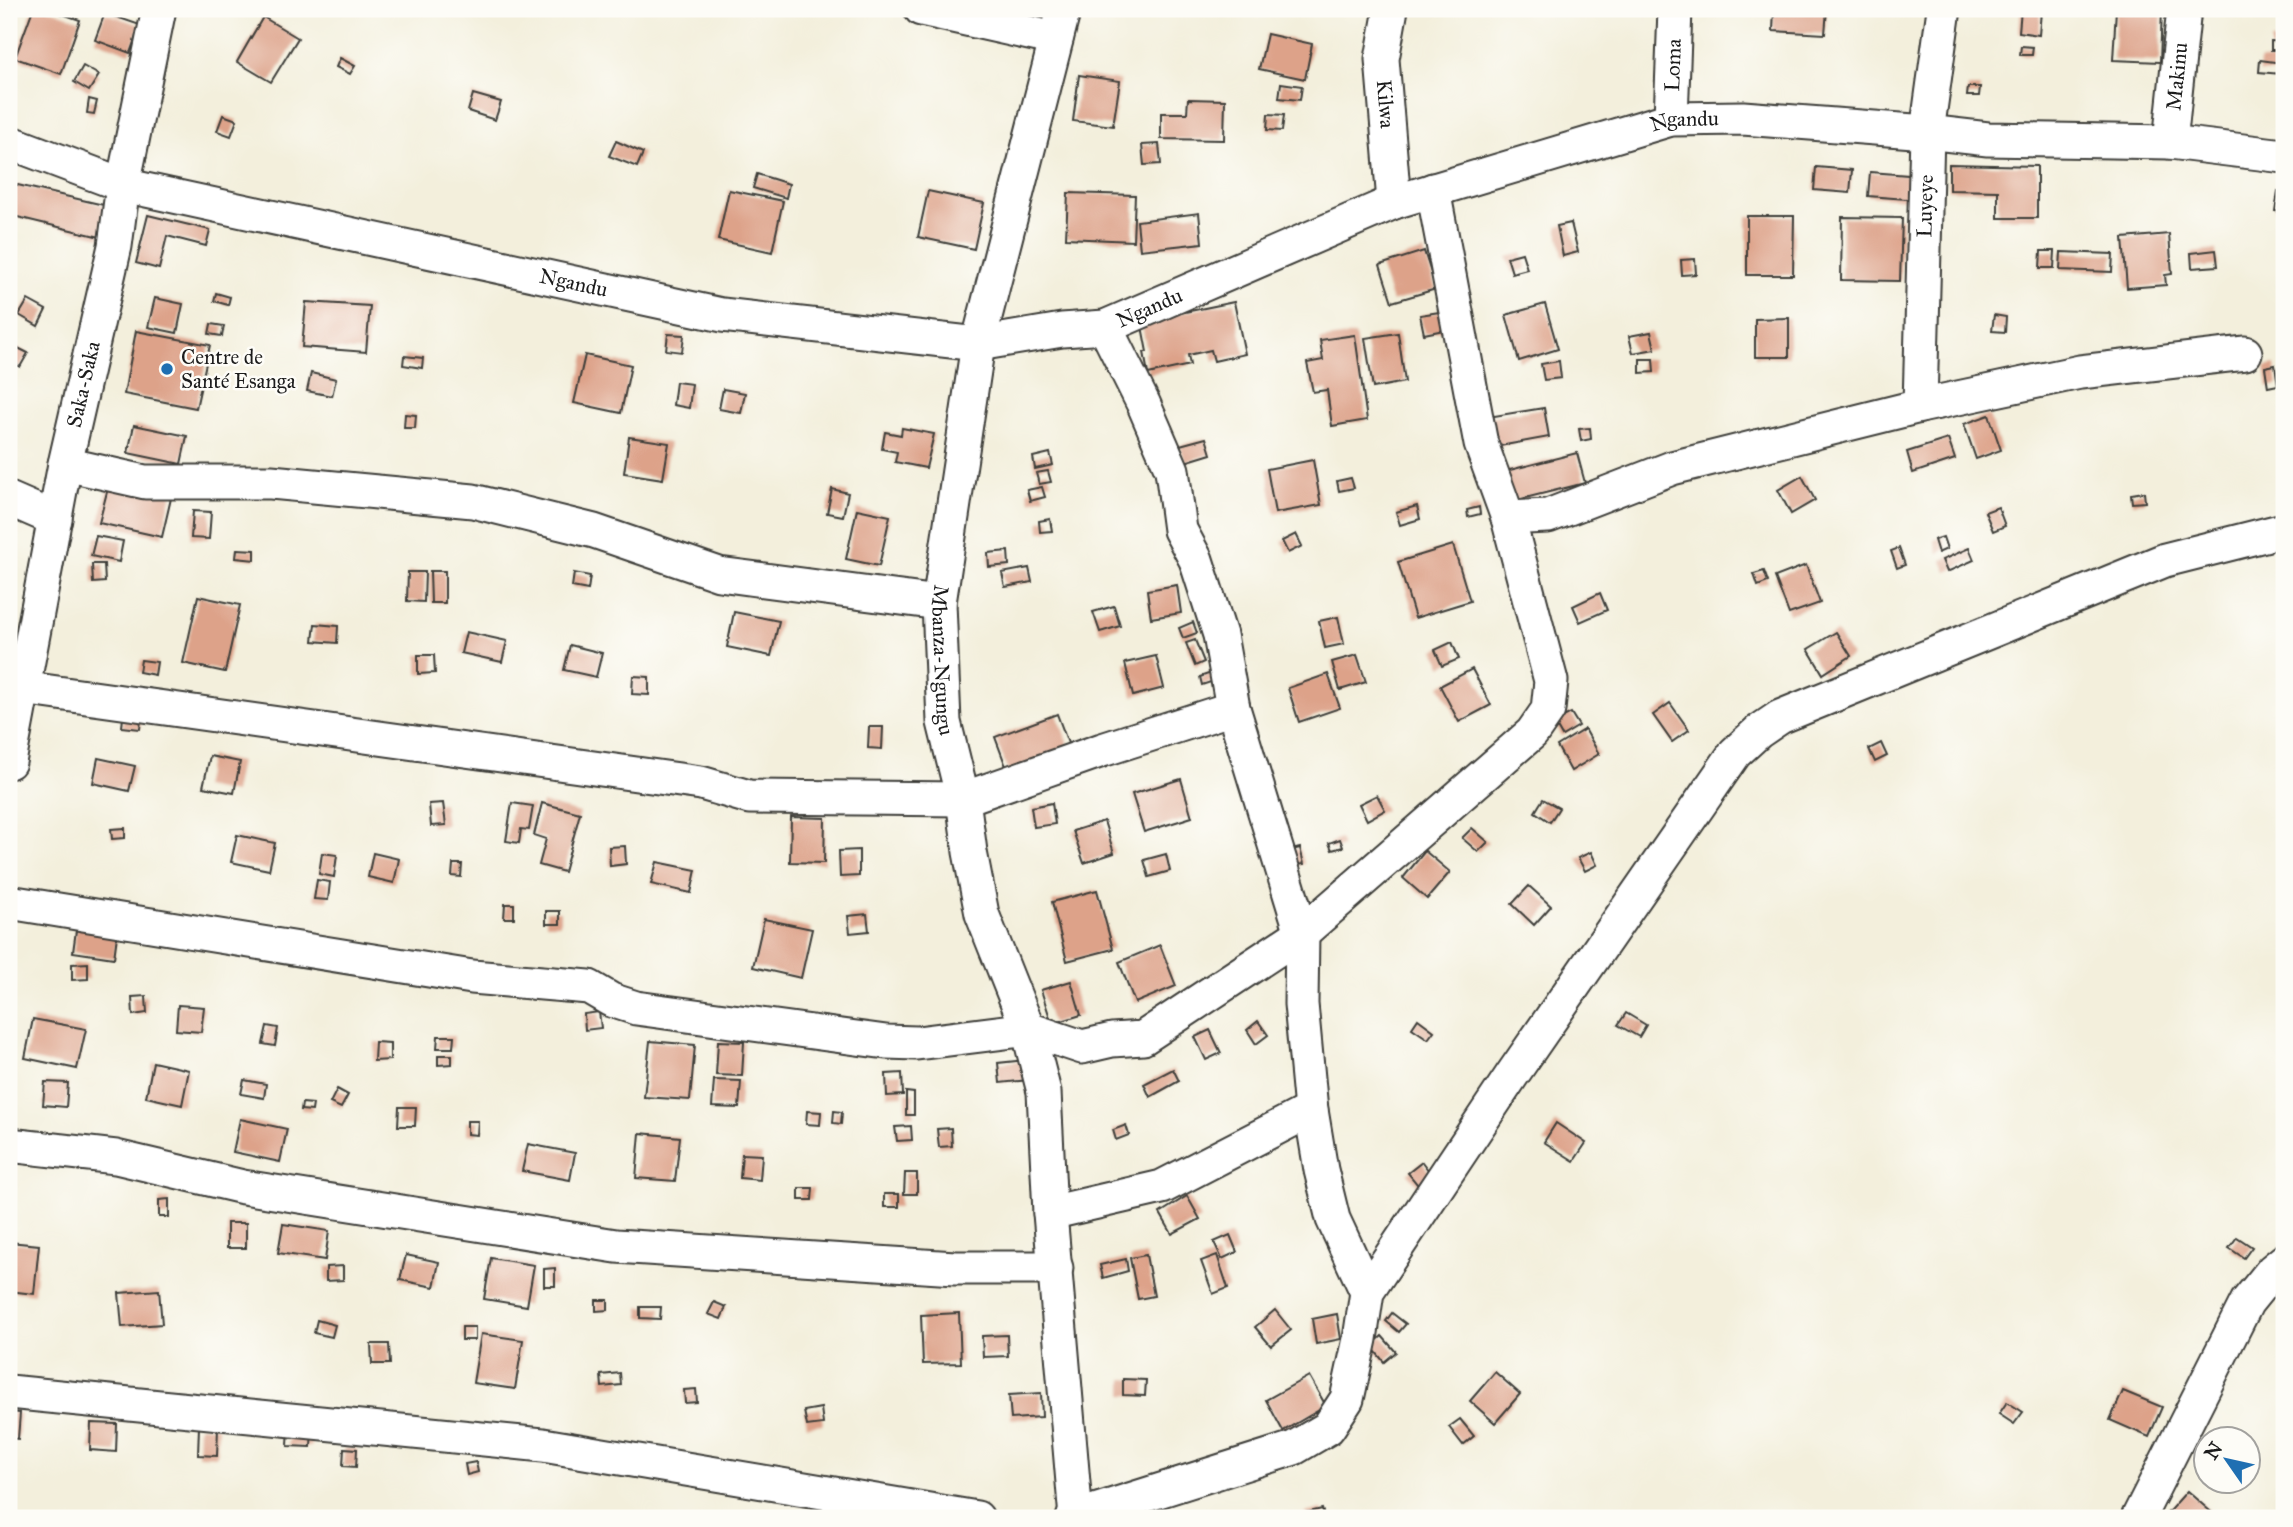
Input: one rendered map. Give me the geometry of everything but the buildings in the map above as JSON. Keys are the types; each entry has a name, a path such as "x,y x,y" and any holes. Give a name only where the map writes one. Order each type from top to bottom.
{"street":[{"name":"Saka-Saka","path":"9,762 65,464 115,246 123,185 159,9"},
{"path":"921,9 1060,24"},
{"name":"Kilwa","path":"1391,9 1382,59 1394,202"},
{"name":"Loma","path":"1671,119 1675,9"},
{"name":"Luyeye","path":"1920,406 1927,132 1944,9"},
{"name":"Makinu","path":"2170,142 2184,9"},
{"name":"Mbanza-Ngungu","path":"1060,24 978,344 939,603 944,722 963,799 982,914 1028,1029 1044,1092 1050,1213 1074,1518"},
{"name":"Ngandu","path":"9,142 123,185 722,315 978,344 1062,330 1105,327 1394,202 1671,119 1743,118 1988,139 2170,142 2284,156"},
{"path":"9,902 472,976 579,985 636,1009 886,1042 917,1043 1028,1029 1082,1047 1112,1040 1143,1038 1302,933 1532,733 1548,710 1551,681 1508,518 1481,443 1433,190"},
{"path":"1105,327 1144,405 1172,470 1180,530 1196,560 1220,635 1233,708 1302,933 1301,1004 1311,1110 1321,1170 1333,1219 1367,1292"},
{"path":"1508,518 1548,516 1672,468 1920,406 2080,372 2245,353"},
{"path":"65,464 145,482 271,482 472,501 594,531 719,574 939,603"},
{"path":"9,499 55,519"},
{"path":"1074,1518 1294,1448 1328,1428 1347,1399 1367,1292 1512,1075 1735,753 1758,732 1780,717 2165,560 2284,530"},
{"path":"22,688 701,783 749,797 963,799 1233,708"},
{"path":"1050,1213 1162,1187 1311,1110"},
{"path":"9,1144 116,1157 243,1187 616,1246 955,1268 1056,1268"},
{"path":"2138,1518 2247,1302 2273,1270 2284,1261"},
{"path":"9,1392 543,1445 977,1518"}],"place":[{"name":"Centre de Santé Esanga","path":"167,369"}]}
